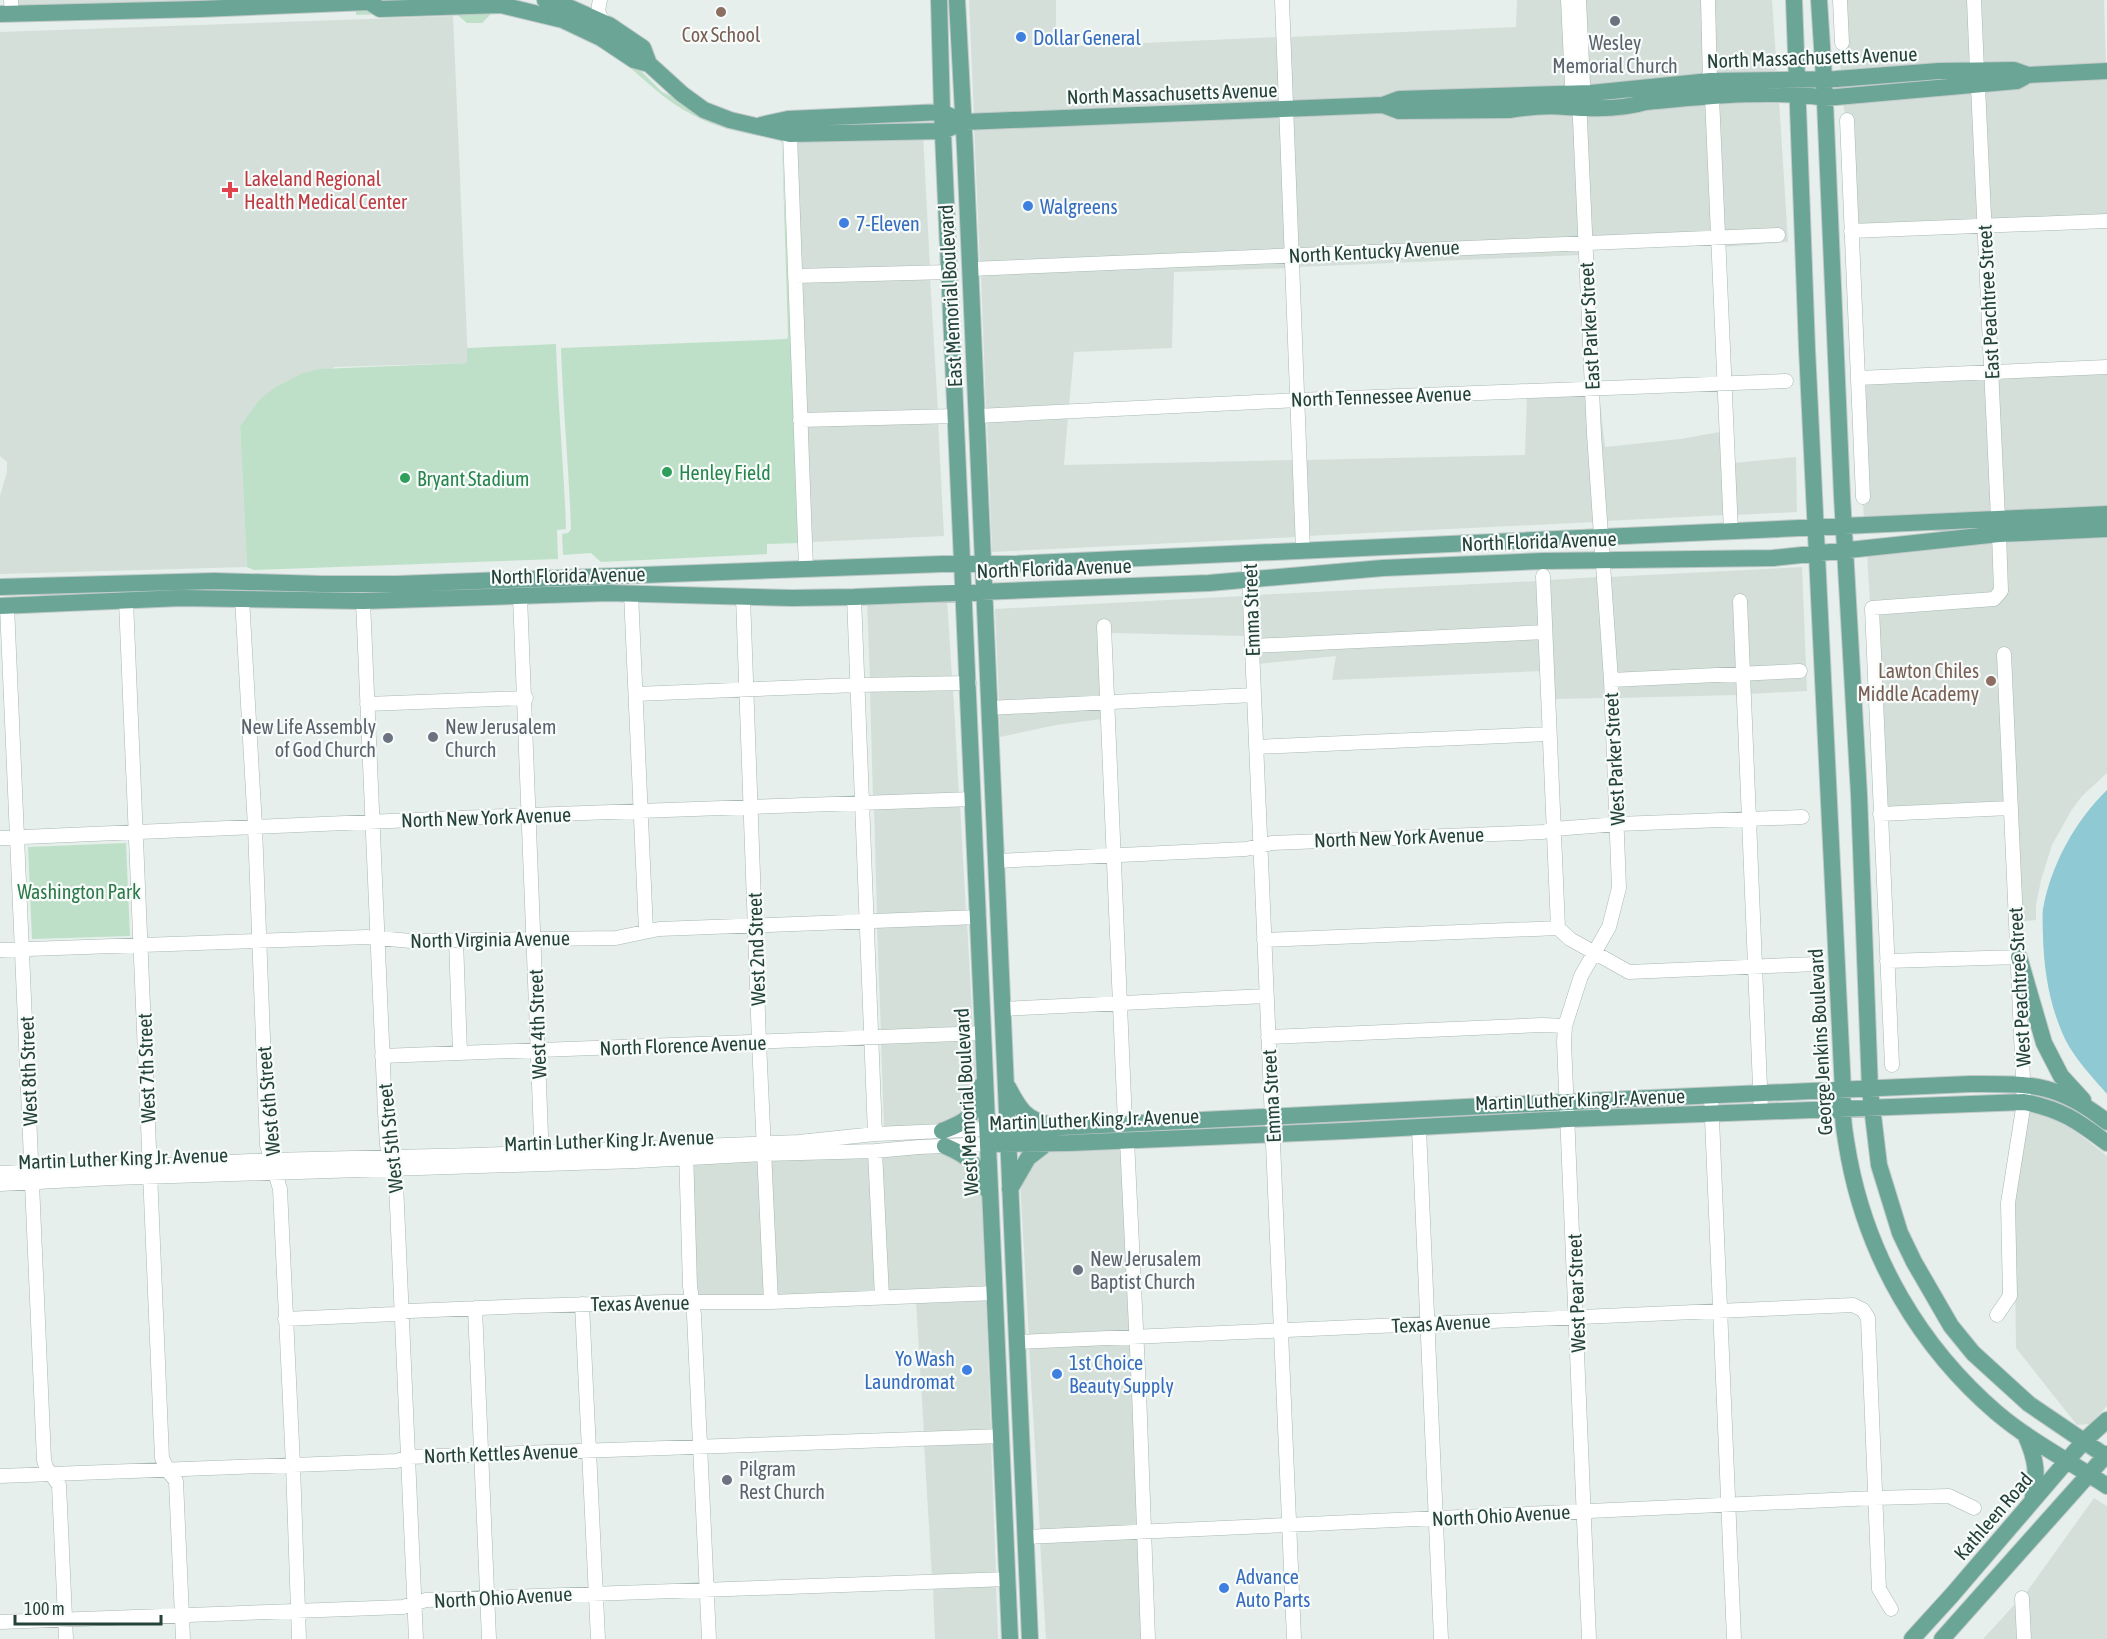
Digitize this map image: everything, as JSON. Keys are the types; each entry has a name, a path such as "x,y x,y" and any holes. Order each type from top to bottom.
{"main road":[{"path":"545,0 566,6 609,26 643,48 649,63 669,84 704,110 730,120 790,134 943,130 964,122"},
{"name":"East Memorial Boulevard","path":"939,0 963,564"},
{"name":"East Memorial Boulevard","path":"957,0 984,591"},
{"name":"George Jenkins Boulevard","path":"1794,0 1816,554 1843,1091 1841,1109 1852,1175 1875,1246 1906,1307 1953,1370 1992,1408 2025,1434 2107,1486"},
{"path":"1819,0 1859,795 1870,1090 1879,1164 1900,1233 1951,1326 1973,1353 2028,1404 2106,1455 1941,1639"},
{"path":"8,9 365,1 380,9 501,4 540,12 563,20 601,38 634,60 649,63"},
{"name":"North Massachusetts Avenue","path":"1798,86 1825,98 1977,78 2014,70 2028,75 2107,71"},
{"name":"North Massachusetts Avenue","path":"964,122 1383,105 1399,111 1509,110 1564,106 1578,101 1711,89 1798,86 1824,78 1977,78"},
{"path":"757,126 788,118 942,112 964,122"},
{"name":"North Florida Avenue","path":"4,606 181,598 363,601 632,593 792,598 854,597 1249,580 1383,568 1602,559 1740,559 1816,554 1998,526 2107,514"},
{"path":"2066,531 2084,522 2107,520"},
{"name":"North Florida Avenue","path":"0,587 214,581 334,585 397,584 839,567 983,564 1844,525 1998,526 2066,531 2107,529"},
{"name":"West Memorial Boulevard","path":"963,564 1010,1639"},
{"path":"632,593 644,584 660,580 814,576 839,567"},
{"path":"363,601 397,584"},
{"name":"West Memorial Boulevard","path":"984,591 1030,1639"},
{"path":"2019,957 2044,1043 2061,1076 2102,1118"},
{"path":"985,1072 973,1113 944,1138 973,1162 991,1197"},
{"path":"1005,1081 1015,1102 1024,1113 1036,1122 1064,1127"},
{"name":"Martin Luther King Jr. Avenue","path":"1008,1137 1046,1144 1126,1132 1272,1125 1567,1102 1970,1084 2024,1084 2047,1088 2075,1099 2102,1118"},
{"name":"Martin Luther King Jr. Avenue","path":"1272,1125 1419,1128 1568,1119 2024,1102 2064,1113 2107,1143"},
{"name":"Martin Luther King Jr. Avenue","path":"989,1137 1008,1137 1064,1127 1126,1132"},
{"path":"1010,1189 1028,1158 1046,1144"},
{"name":"Kathleen Road","path":"1912,1639 2084,1441 2107,1420"},
{"path":"2025,1434 2037,1466 2032,1502"},
{"path":"1002,1436 1012,1443 1023,1471"}],"street":[{"path":"566,6 578,4 583,0"},
{"path":"600,0 597,11 599,18 609,26"},
{"path":"1282,0 1304,550"},
{"name":"East Parker Street","path":"1568,0 1572,84 1578,101 1602,559"},
{"name":"East Parker Street","path":"1578,101 1583,84 1579,0"},
{"path":"1708,0 1731,531"},
{"path":"1840,0 1842,43"},
{"name":"East Peachtree Street","path":"1974,0 1998,526"},
{"path":"1847,120 1863,497"},
{"path":"790,134 806,569"},
{"path":"1851,231 2107,221"},
{"name":"North Kentucky Avenue","path":"970,269 1779,235"},
{"path":"795,276 949,272"},
{"path":"1858,378 2107,367"},
{"name":"North Tennessee Avenue","path":"977,416 1298,400 1786,381"},
{"path":"800,420 956,416"},
{"path":"1892,1065 1872,608 1994,599 2001,591 1998,526"},
{"name":"Emma Street","path":"1248,553 1294,1639"},
{"name":"West Parker Street","path":"1595,953 1609,927 1619,888 1611,680 1602,559"},
{"path":"1543,576 1558,928"},
{"path":"632,593 646,931"},
{"name":"West 4th Street","path":"520,596 526,698 542,1158"},
{"name":"West 2nd Street","path":"743,597 771,1302"},
{"path":"854,597 875,1134"},
{"name":"West 6th Street","path":"242,598 255,827 267,1145 280,1189 299,1639"},
{"name":"West 7th Street","path":"126,601 162,1458 176,1481 183,1639"},
{"name":"West 5th Street","path":"363,601 382,1056 387,1146 396,1183 416,1639"},
{"path":"1740,602 1741,674 1761,1111"},
{"name":"West 8th Street","path":"4,606 17,837 44,1461 59,1485 66,1639"},
{"path":"1104,626 1137,1337 1148,1639"},
{"path":"1252,646 1545,632"},
{"name":"West Peachtree Street","path":"1997,1315 2010,1296 2008,1203 2024,1102 2004,654"},
{"path":"1611,680 1800,671"},
{"path":"636,694 969,683"},
{"path":"989,708 1254,695"},
{"path":"367,704 526,698"},
{"path":"1256,747 1549,734"},
{"name":"North New York Avenue","path":"0,838 973,799"},
{"path":"1880,814 2010,808"},
{"name":"North New York Avenue","path":"996,861 1246,849 1272,843 1531,832 1618,824 1802,817"},
{"name":"North Virginia Avenue","path":"0,950 367,937 411,941 616,938 659,929 979,916"},
{"path":"1264,940 1558,928 1570,939 1629,972 1816,964"},
{"path":"456,940 460,1053"},
{"name":"West Pear Street","path":"1589,1639 1565,1026 1581,976 1595,953"},
{"path":"1887,961 2019,957"},
{"path":"1003,1009 1266,996"},
{"path":"1268,1037 1542,1025 1565,1026"},
{"name":"North Florence Avenue","path":"382,1056 984,1033"},
{"path":"1711,1095 1734,1639"},
{"path":"1419,1128 1441,1639"},
{"name":"Martin Luther King Jr. Avenue","path":"764,1148 875,1134 944,1138 989,1137"},
{"name":"Martin Luther King Jr. Avenue","path":"0,1184 32,1177 150,1171 764,1148 875,1151 944,1138"},
{"path":"875,1151 882,1298"},
{"path":"686,1152 709,1639"},
{"name":"Martin Luther King Jr. Avenue","path":"0,1173 32,1177"},
{"name":"Texas Avenue","path":"285,1319 582,1304 771,1302 995,1293"},
{"path":"582,1304 598,1639"},
{"name":"Texas Avenue","path":"1018,1342 1853,1305 1863,1310 1868,1318 1874,1498"},
{"path":"475,1308 489,1639"},
{"name":"North Kettles Avenue","path":"0,1476 397,1461 408,1457 480,1454 1002,1436"},
{"name":"North Ohio Avenue","path":"1025,1537 1874,1498 1949,1496 1974,1508"},
{"path":"1874,1498 1879,1589 1891,1609"},
{"name":"North Ohio Avenue","path":"0,1622 403,1607 426,1600 1008,1579"},
{"path":"2022,1598 2024,1639"}],"shaded area":[{"path":"17,0 194,0 194,4 17,9"},
{"path":"969,0 1056,0 1056,47 1278,37 1282,104 974,116"},
{"path":"1517,0 1562,0 1568,88 1293,104 1289,37 1516,27"},
{"path":"1585,0 1702,0 1705,76 1587,88"},
{"path":"1714,0 1772,0 1777,74 1717,76"},
{"path":"1846,0 1969,0 1971,66 1841,73 1839,48 1847,47"},
{"path":"1980,0 2104,0 2106,66 2031,69 1982,66"},
{"name":"Lakeland Regional Health Medical Center","path":"453,16 468,363 335,367 259,400 240,426 247,567 0,574 0,496 7,472 7,462 0,456 0,32"},
{"path":"2107,76 2107,216 1990,220 1984,90 2029,80"},
{"path":"1973,91 1979,221 1857,225 1852,115 1845,115 1843,102"},
{"path":"1779,100 1788,242 1724,247 1723,241 1784,239 1784,230 1723,231 1717,102"},
{"path":"1706,102 1712,232 1590,237 1585,113"},
{"path":"1379,110 1574,113 1579,237 1298,249 1293,114"},
{"path":"1282,114 1287,250 980,264 974,126"},
{"path":"923,135 930,267 801,271 795,139"},
{"path":"1580,247 1580,255 1299,267 1299,259"},
{"path":"1287,260 1288,268 1174,272 1172,348 1074,352 1069,406 986,410 981,274"},
{"path":"930,277 938,411 805,415 801,281"},
{"path":"2107,372 2107,508 2004,513 1997,377"},
{"path":"1986,377 1992,514 1864,519 1863,502 1869,502 1864,383"},
{"path":"1586,393 1594,522 1307,536 1305,460 1525,455 1527,396"},
{"path":"1599,393 1605,447 1720,432 1724,515 1605,521"},
{"path":"1068,416 1064,465 1294,460 1296,537 992,552 987,420"},
{"path":"938,421 944,536 811,542 806,425"},
{"path":"1796,457 1797,512 1735,515 1733,463"},
{"name":"Lawton Chiles Middle Academy","path":"2107,538 2107,773 2082,796 2052,845 2041,880 2036,905 2036,920 2016,922 2010,808 1880,814 1872,608 1994,599 1999,544"},
{"path":"1993,540 1995,590 1991,595 1870,603 1867,553"},
{"path":"1802,567 1807,691 1748,694 1747,679 1806,675 1805,666 1747,669 1745,596 1734,597 1736,670 1616,675 1609,577"},
{"path":"1598,577 1606,698 1553,699 1549,580"},
{"path":"1538,581 1539,627 1257,641 1255,595"},
{"path":"1244,596 1246,636 1110,633 1110,621 1099,621 1102,697 999,702 995,609"},
{"path":"947,598 952,678 870,680 867,601"},
{"path":"1540,637 1541,671 1332,680 1336,656 1258,664 1258,651"},
{"path":"1736,680 1737,695 1617,698 1616,685"},
{"path":"953,688 959,795 873,798 870,690"},
{"path":"1102,707 1102,719 1056,725 1000,737 999,712"},
{"path":"960,805 966,912 877,915 874,808"},
{"path":"967,922 973,1029 881,1033 877,925"},
{"path":"974,1039 976,1083 968,1111 941,1126 884,1129 881,1043"},
{"path":"2029,1110 2055,1115 2107,1156 2107,1406 2090,1424 2077,1425 2016,1348 2014,1204"},
{"path":"1121,1145 1131,1332 1029,1337 1020,1182 1026,1169 1048,1149"},
{"path":"944,1151 961,1159 982,1191 985,1288 887,1292 881,1156"},
{"path":"870,1156 876,1293 777,1296 770,1159"},
{"path":"759,1159 766,1297 698,1298 692,1163"},
{"path":"986,1298 991,1432 924,1433 916,1301"},
{"path":"1131,1342 1139,1526 1040,1531 1029,1347"},
{"path":"991,1442 996,1574 932,1577 924,1443"},
{"path":"2094,1498 2107,1506 2107,1639 2030,1639 2028,1593 2026,1593"},
{"path":"1139,1536 1142,1639 1046,1639 1040,1541"},
{"path":"996,1584 998,1639 935,1639 933,1587"},
{"path":"2017,1602 2018,1639 1983,1639"}],"green space":[{"name":"Henley Field","path":"501,3 615,45 662,92 686,103 782,137 799,543 767,544 767,554 601,562 591,553 563,555 562,534 568,533 571,529 561,348 787,339 782,142 777,138 723,128 693,115 664,96 607,49 560,25 526,16 492,13 482,23 467,23 454,12 356,15 356,8"},
{"path":"556,344 566,529 557,530 558,559 254,570 247,567 240,426 259,400 274,388 303,373 320,369 467,363 467,348"},
{"name":"Washington Park","path":"126,843 130,936 32,939 28,847"}],"water":[{"path":"2107,790 2107,1094 2074,1054 2060,1027 2046,976 2043,909 2052,876 2066,845 2085,815"}],"place":[{"name":"Cox School","path":"721,12"},
{"name":"Wesley Memorial Church","path":"1615,21"},
{"name":"Dollar General","path":"1021,37"},
{"name":"Lakeland Regional Health Medical Center","path":"230,190"},
{"name":"Walgreens","path":"1028,206"},
{"name":"7-Eleven","path":"844,223"},
{"name":"Henley Field","path":"667,472"},
{"name":"Bryant Stadium","path":"405,478"},
{"name":"Lawton Chiles Middle Academy","path":"1991,681"},
{"name":"New Jerusalem Church","path":"433,737"},
{"name":"New Life Assembly of God Church","path":"388,738"},
{"name":"New Jerusalem Baptist Church","path":"1078,1270"},
{"name":"Yo Wash Laundromat","path":"967,1370"},
{"name":"1st Choice Beauty Supply","path":"1057,1374"},
{"name":"Pilgram Rest Church","path":"727,1480"},
{"name":"Advance Auto Parts","path":"1224,1588"}]}
